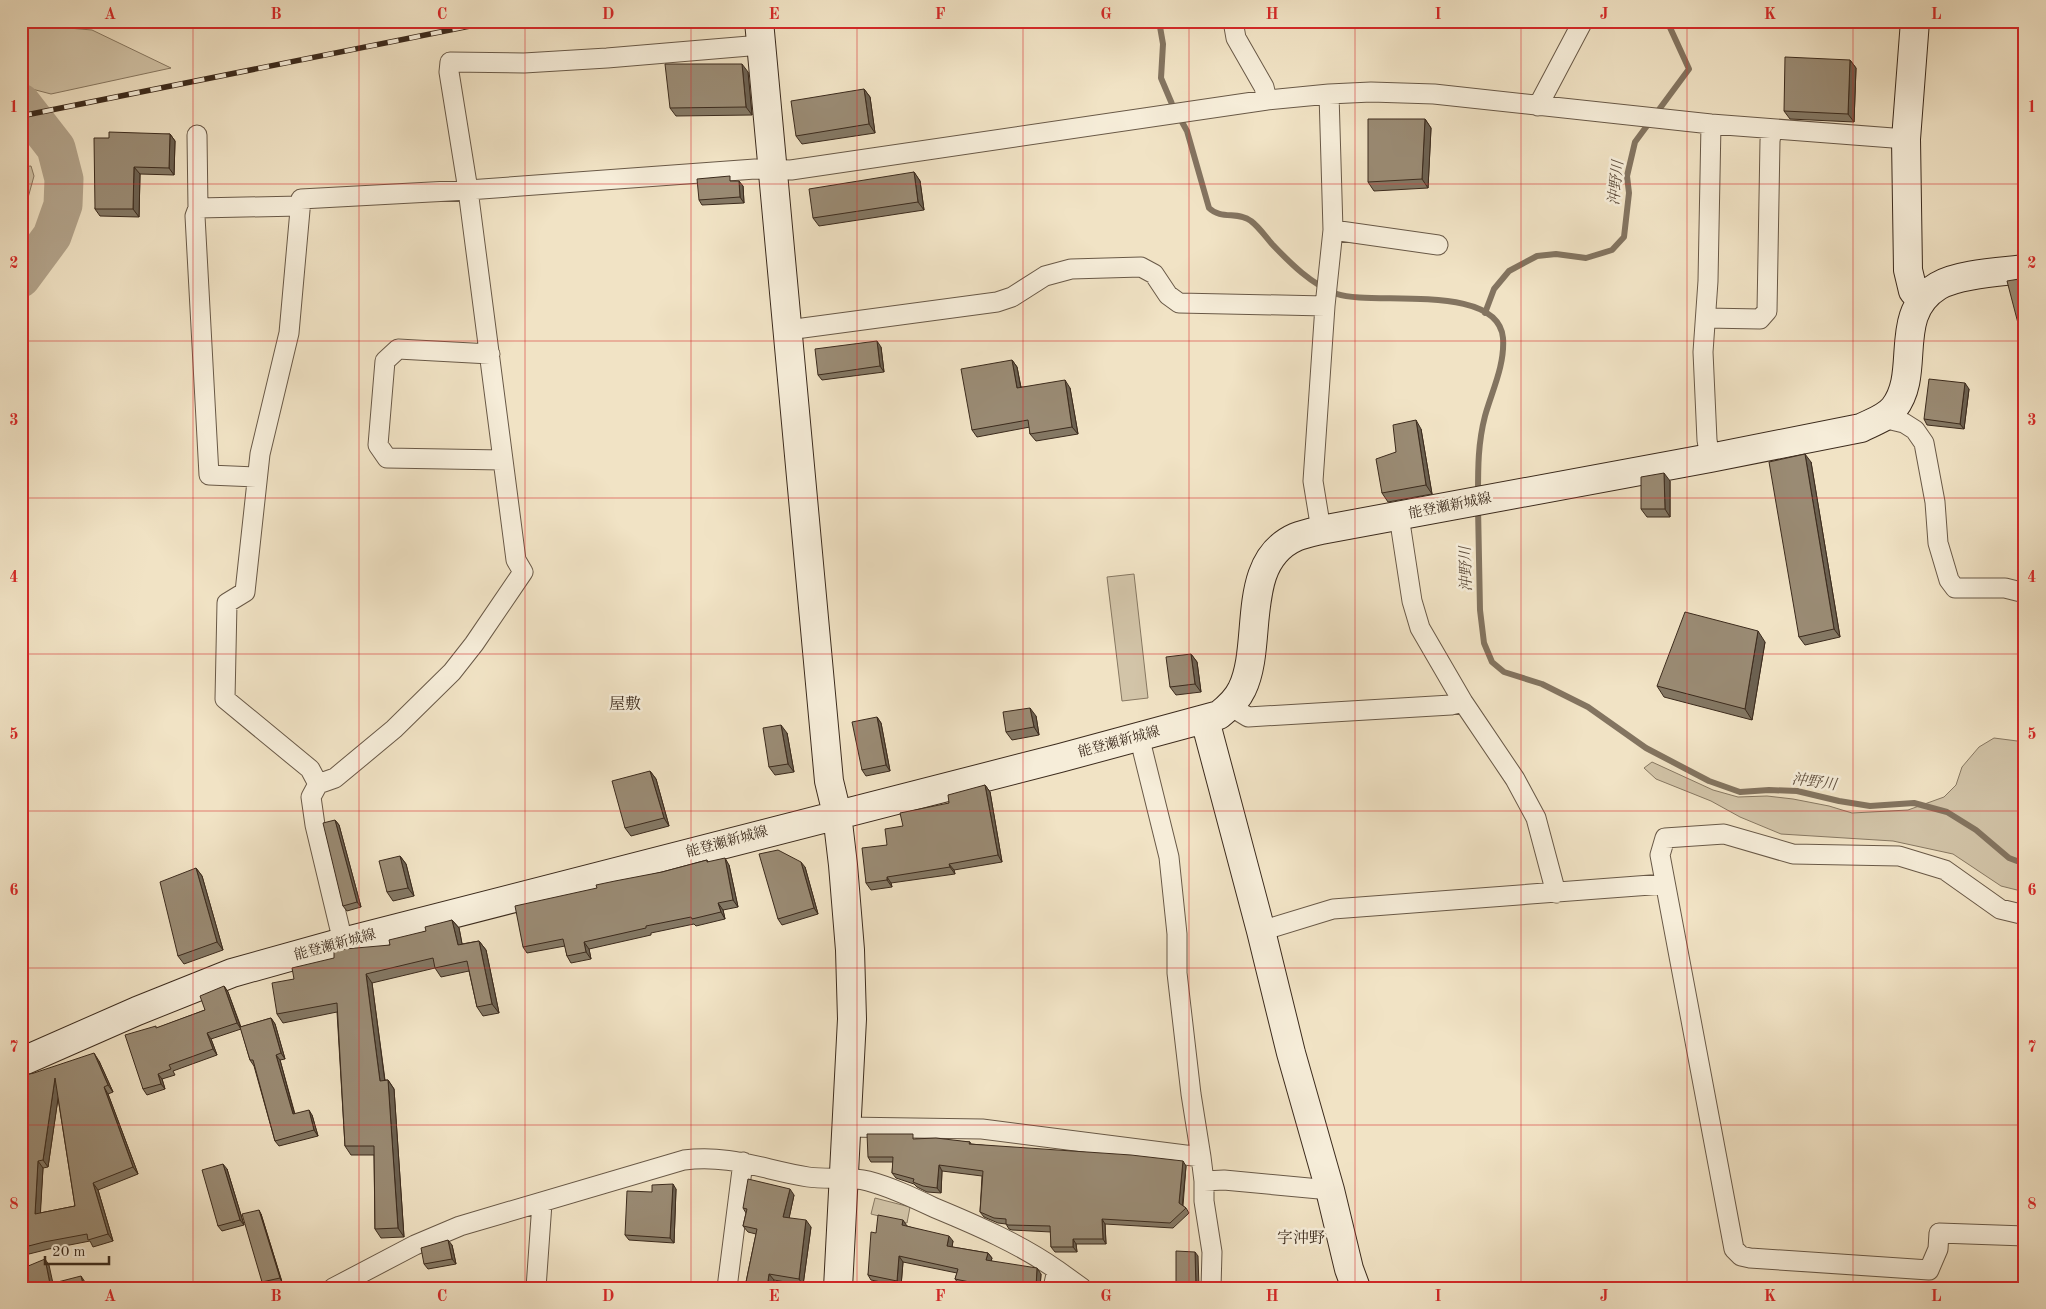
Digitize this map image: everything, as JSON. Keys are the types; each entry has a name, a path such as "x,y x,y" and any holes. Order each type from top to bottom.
{"main road":[{"path":"1915,21 1906,139 1908,270 1913,291 1921,300"},
{"path":"760,33 829,781 837,814 850,950 852,1019 838,1288"},
{"name":"能登瀬新城線","path":"21,1062 137,1011 232,973 343,942 1219,715 1230,706 1242,690 1250,662 1256,600 1263,570 1277,550 1295,538 1321,530 1861,428 1883,418 1894,408 1902,393 1906,377 1908,342 1912,320 1921,300 1939,285 1969,276 2025,269"},
{"path":"1204,720 1261,931 1291,1053 1330,1190 1349,1269 1356,1288"}],"street":[{"path":"1233,21 1236,38 1264,87 1267,100"},
{"path":"1538,106 1583,21"},
{"path":"343,942 315,825 311,797 318,784 335,778 394,729 452,672 474,644 523,572 516,560 468,190 449,72 450,62 524,63 607,58 760,33"},
{"path":"318,784 310,769 225,699 227,603 245,592 260,454 289,333 301,199 468,190 755,169 791,170 954,148 1267,100 1371,92 1434,94 1711,124 1906,139"},
{"path":"1321,530 1312,481 1325,306 1333,230 1329,94"},
{"path":"1710,458 1707,440 1703,352 1708,281 1711,124"},
{"path":"1706,318 1760,319 1768,311 1770,141 1772,129"},
{"path":"196,135 198,208 195,216 209,475 257,477"},
{"path":"198,208 300,206"},
{"path":"1333,230 1438,245"},
{"path":"788,330 997,302 1012,297 1046,276 1071,269 1141,268 1154,274 1168,295 1179,303 1325,306"},
{"path":"490,354 398,349 385,361 378,445 387,458 502,460"},
{"path":"1883,418 1904,423 1915,430 1924,443 1935,502 1938,543 1949,580 1956,588 2005,588 2025,593"},
{"path":"1399,516 1412,601 1420,628 1463,702 1515,778 1536,818 1556,893"},
{"path":"1230,706 1248,716 1451,705 1463,702"},
{"path":"1139,736 1169,857 1177,934 1177,973 1190,1094 1201,1157 1204,1201 1212,1252 1211,1288"},
{"path":"2025,915 2000,909 1945,870 1899,856 1793,854 1724,834 1665,838 1660,855 1734,1248 1741,1256 1760,1259 1929,1270 1938,1250 1939,1233 2025,1236"},
{"path":"1261,931 1333,909 1664,884"},
{"path":"845,1127 982,1129 1201,1157"},
{"path":"333,1288 415,1245 451,1230 684,1160 706,1157 743,1162 808,1177 867,1181 967,1221 1043,1261 1055,1279 1082,1288"},
{"path":"727,1288 743,1162"},
{"path":"1204,1181 1224,1180 1330,1190"},
{"path":"536,1288 542,1203"}],"shaded area":[{"path":"21,24 92,30 171,68 51,94 28,88 21,83"},
{"path":"31,166 34,176 26,205 21,205 21,167"},
{"path":"1134,574 1148,698 1122,701 1107,577"},
{"path":"1994,738 2025,742 2025,892 2001,886 1953,854 1893,841 1781,834 1740,817 1711,801 1656,779 1644,768 1652,762 1713,790 1738,797 1767,796 1793,799 1829,806 1852,813 1908,810 1944,797 1956,785 1962,767 1979,747"},
{"path":"875,1198 910,1207 907,1223 871,1214"}],"building":[{"path":"1785,57 1850,60 1848,114 1784,111"},
{"path":"665,64 742,64 746,107 670,108"},
{"path":"864,89 869,124 796,136 791,101"},
{"path":"1368,119 1425,119 1422,179 1368,182"},
{"path":"109,132 170,134 169,168 134,167 133,209 95,209 94,138 109,138"},
{"path":"914,172 918,202 813,218 809,189"},
{"path":"730,176 730,181 739,181 740,197 699,200 697,179"},
{"path":"2025,278 2025,326 2019,327 2007,281"},
{"path":"877,341 880,366 818,375 815,349"},
{"path":"1012,360 1017,388 1065,380 1072,427 1030,434 1028,420 972,430 961,369"},
{"path":"1929,379 1965,383 1960,424 1924,419"},
{"path":"1416,420 1426,485 1382,493 1376,459 1396,452 1393,425"},
{"path":"1805,454 1834,629 1799,637 1769,462"},
{"path":"1664,473 1665,509 1641,509 1641,477"},
{"path":"1685,612 1758,631 1745,709 1657,686"},
{"path":"1191,654 1195,684 1170,687 1166,657"},
{"path":"1030,708 1034,727 1006,732 1003,712"},
{"path":"877,717 886,765 862,770 852,722"},
{"path":"781,725 788,764 769,767 763,728"},
{"path":"650,771 664,818 625,828 612,781"},
{"path":"985,785 998,855 949,864 950,867 887,877 887,880 866,883 862,848 887,845 885,829 903,826 900,813 949,803 948,795"},
{"path":"335,820 357,902 343,906 323,823"},
{"path":"778,850 801,862 814,908 778,919 759,854"},
{"path":"400,856 408,888 387,892 379,861"},
{"path":"725,858 733,900 718,903 721,912 692,919 691,917 646,926 646,928 584,942 586,952 567,956 563,939 523,947 515,906 597,888 596,885 662,872 707,860 707,862"},
{"path":"196,868 217,942 178,956 160,882"},
{"path":"452,920 458,945 479,941 492,1004 477,1007 467,961 435,968 433,958 366,974 380,1081 388,1080 398,1228 375,1229 374,1146 345,1146 337,1003 277,1014 272,983 294,979 292,968 334,958 334,950 390,945 389,940 426,931 425,927"},
{"path":"224,986 237,1023 207,1033 213,1049 169,1065 171,1069 158,1074 161,1084 143,1089 125,1035 156,1026 156,1028 205,1010 200,996"},
{"path":"271,1018 281,1053 276,1055 293,1114 309,1110 314,1130 275,1141 253,1060 250,1060 240,1027"},
{"path":"94,1053 108,1085 104,1087 133,1167 93,1183 108,1234 88,1240 87,1234 21,1248 21,1076","holes":["55,1078 75,1206 35,1214 38,1161 43,1160"]},
{"path":"867,1134 913,1134 913,1139 936,1138 970,1142 969,1144 1131,1155 1183,1161 1179,1203 1186,1208 1170,1223 1102,1219 1103,1239 1073,1239 1073,1247 1051,1247 1050,1226 1008,1225 1006,1224 1006,1219 994,1218 980,1212 983,1171 939,1165 937,1188 923,1186 913,1182 914,1179 892,1173 893,1157 868,1157"},
{"path":"223,1164 240,1220 218,1226 202,1170"},
{"path":"748,1179 790,1189 783,1217 806,1220 799,1279 769,1274 767,1288 733,1288 733,1285 745,1287 757,1229 743,1226 747,1209 743,1208"},
{"path":"673,1184 670,1238 625,1235 627,1191 652,1192 652,1185"},
{"path":"259,1210 280,1278 262,1282 242,1214"},
{"path":"878,1215 903,1220 902,1225 949,1236 947,1246 988,1253 986,1260 1037,1268 1036,1288 999,1288 955,1279 958,1269 899,1256 897,1281 868,1275 871,1232 876,1233"},
{"path":"448,1240 452,1259 424,1264 421,1248"},
{"path":"1176,1251 1195,1252 1196,1288 1176,1288"},
{"path":"45,1259 50,1284 81,1276 84,1288 21,1288 21,1269"},
{"path":"1335,1284 1337,1288 1322,1288"},
{"path":"397,1285 398,1288 385,1288"}],"waterway":[{"path":"1159,21 1163,44 1161,78 1172,104 1187,131 1209,208 1219,214 1241,216 1251,221 1302,273 1319,285 1337,294 1354,297 1458,303 1480,309 1496,321 1503,338 1502,358 1481,436 1478,465 1478,495"},
{"name":"沖野川","path":"1485,313 1494,289 1509,271 1537,256 1556,254 1586,258 1612,250 1624,237 1629,193 1627,176 1635,142 1689,69 1667,21"},
{"path":"21,103 56,148 64,179 63,205 52,236 21,278"},
{"name":"沖野川","path":"1478,507 1480,610 1484,643 1492,662 1504,672 1542,684 1588,707 1646,748 1709,781 1740,792 1797,791 1870,806 1914,803 1947,812 1976,830 2009,858 2025,864"}],"railway":[{"path":"21,116 495,21"}],"district":[{"name":"屋敷","path":"625,705"},
{"name":"字沖野","path":"1301,1239"}]}
